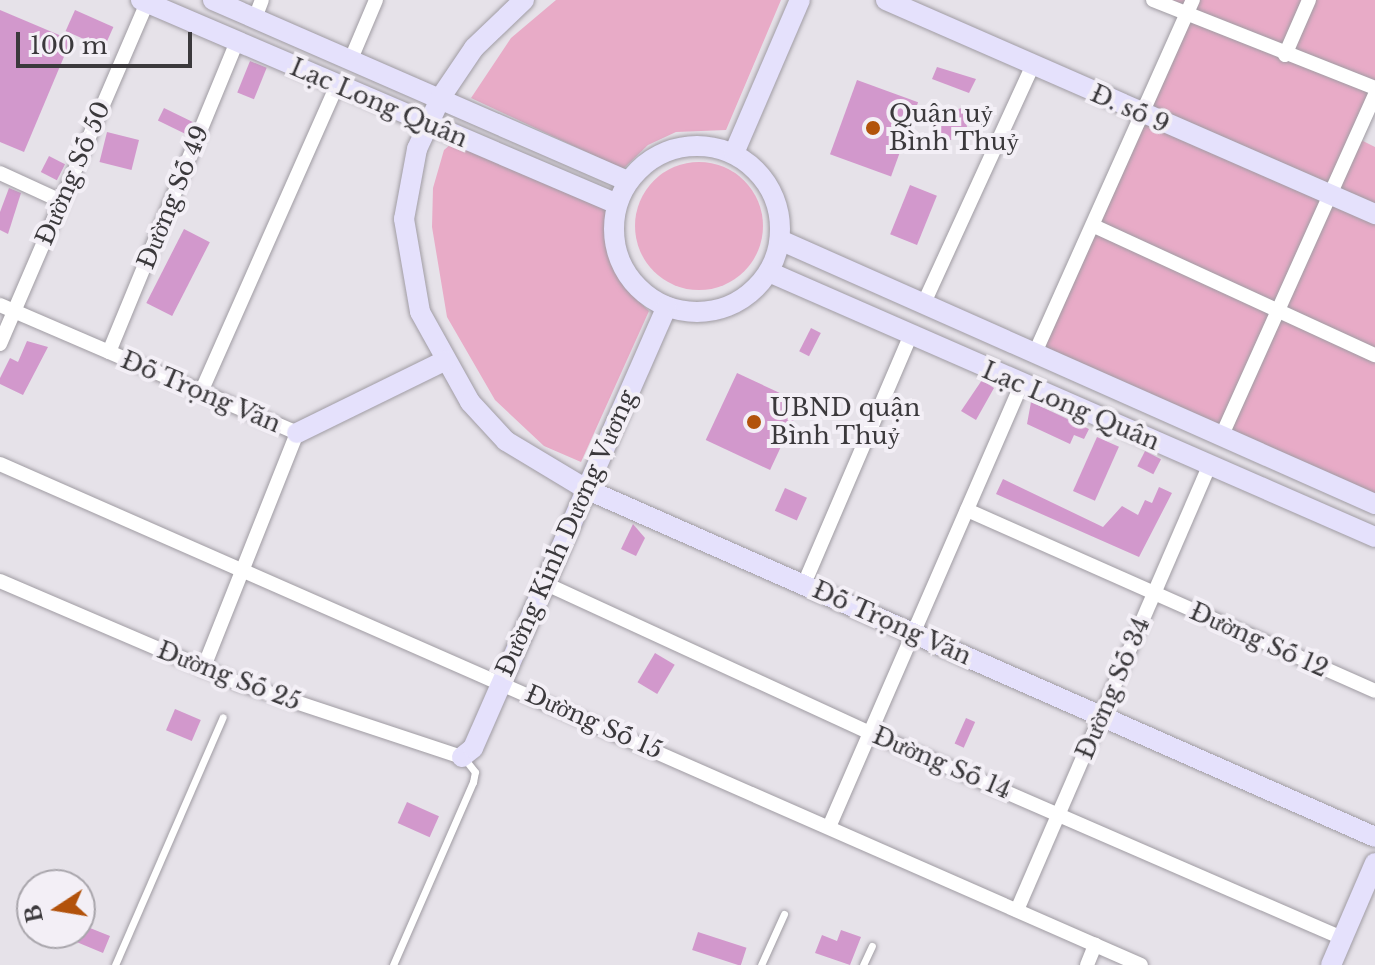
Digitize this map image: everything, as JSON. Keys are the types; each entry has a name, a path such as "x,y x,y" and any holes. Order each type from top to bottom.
{"main road":[{"name":"Lạc Long Quân","path":"213,0 259,9 351,59 627,181"},
{"name":"Đỗ Trọng Văn","path":"524,0 474,48 441,97 409,177 404,219 420,312 444,361 470,402 506,441 586,489 1375,837"},
{"path":"734,153 800,0"},
{"name":"Đ. số 9","path":"886,0 1142,116 1375,214"},
{"name":"Lạc Long Quân","path":"145,1 617,204"},
{"path":"706,145 734,153 755,168 771,189 779,214 780,240 769,272 735,304 713,311 667,307 645,294 617,253 617,204 627,181 652,158 678,147 706,145"},
{"name":"Lạc Long Quân","path":"780,240 1375,504"},
{"name":"Lạc Long Quân","path":"769,272 910,337 1375,537"},
{"path":"910,337 923,305"},
{"name":"Đường Kinh Dương Vương","path":"462,757 473,748 500,680 667,307"},
{"path":"1022,384 1034,355"},
{"name":"Đỗ Trọng Văn","path":"297,433 444,361"},
{"path":"1210,465 1222,435"},
{"path":"1331,965 1375,863"}],"street":[{"path":"351,59 376,0"},
{"path":"1153,0 1285,55 1375,88"},
{"path":"1034,355 1193,0"},
{"path":"1285,55 1309,0"},
{"name":"Đường Số 50","path":"0,344 145,1"},
{"name":"Đường Số 49","path":"109,352 237,41"},
{"path":"923,305 1033,65"},
{"path":"201,392 337,85"},
{"path":"1222,435 1375,95"},
{"path":"0,173 61,201"},
{"path":"1094,226 1375,355"},
{"name":"Đỗ Trọng Văn","path":"0,305 297,433"},
{"path":"804,584 910,337"},
{"path":"829,827 1022,384"},
{"path":"203,669 297,433"},
{"name":"Đường Số 15","path":"0,464 500,680 1141,965"},
{"name":"Đường Số 34","path":"1017,910 1210,465"},
{"name":"Đường Số 12","path":"967,510 1375,691"},
{"name":"Đường Số 25","path":"0,581 203,669 462,757"},
{"name":"Đường Số 14","path":"544,583 870,733 1342,938"},
{"path":"1087,965 1095,945"}],"lane":[{"path":"115,965 223,717"},
{"path":"393,965 473,782 475,772 462,757"},
{"path":"761,965 784,914"},
{"path":"863,965 872,946"}],"shaded area":[{"path":"556,0 781,0 726,130 676,132 648,145 623,169 471,98 511,38"},
{"path":"1153,0 1375,0 1375,95 1357,138 1375,147 1375,504 1034,355 1186,15"},
{"path":"452,143 607,210 612,260 625,288 649,311 581,462 544,446 495,400 447,317 432,227 433,188 444,150"},
{"path":"699,162 723,167 744,181 758,202 763,226 758,250 744,271 723,285 699,290 675,285 654,271 640,250 635,226 640,202 654,181 675,167"}],"building":[{"path":"0,10 71,40 24,152 0,142"},
{"path":"75,10 113,27 104,48 66,31"},
{"path":"250,61 267,68 254,99 237,93"},
{"path":"937,67 976,79 969,93 932,79"},
{"name":"Quận uỷ Bình Thuỷ","path":"857,80 918,102 891,176 830,154"},
{"path":"164,108 193,122 187,135 158,121"},
{"path":"962,108 969,135 939,143 932,116"},
{"path":"107,132 139,140 132,170 100,162"},
{"path":"49,156 65,164 57,180 41,172"},
{"path":"910,185 937,196 917,245 890,234"},
{"path":"9,188 21,193 8,234 0,230 0,212"},
{"path":"184,229 210,242 172,316 146,303"},
{"path":"811,328 821,333 809,356 799,351"},
{"path":"27,341 48,347 23,395 0,384 0,378 10,358 18,362"},
{"name":"UBND quận Bình Thuỷ","path":"737,373 801,403 770,470 706,440"},
{"path":"982,380 994,388 976,420 961,411"},
{"path":"1031,402 1089,429 1084,439 1074,435 1070,444 1027,424"},
{"path":"1097,437 1119,447 1095,501 1073,491"},
{"path":"1145,451 1161,459 1153,474 1137,466"},
{"path":"1003,479 1103,527 1122,506 1138,515 1145,500 1152,503 1159,487 1172,493 1139,557 996,494"},
{"path":"785,488 807,498 797,521 775,511"},
{"path":"633,524 645,538 636,556 621,549"},
{"path":"655,653 675,665 657,694 637,682"},
{"path":"175,709 201,720 192,741 166,730"},
{"path":"966,718 975,722 964,748 955,744"},
{"path":"407,802 439,816 430,837 398,823"},
{"path":"96,930 110,936 103,953 93,949 96,949"},
{"path":"841,930 861,937 850,965 815,953 822,935 837,941"},
{"path":"698,932 747,948 741,965 692,950"}],"place":[{"name":"Quận uỷ Bình Thuỷ","path":"873,128"},
{"name":"UBND quận Bình Thuỷ","path":"754,422"}]}
